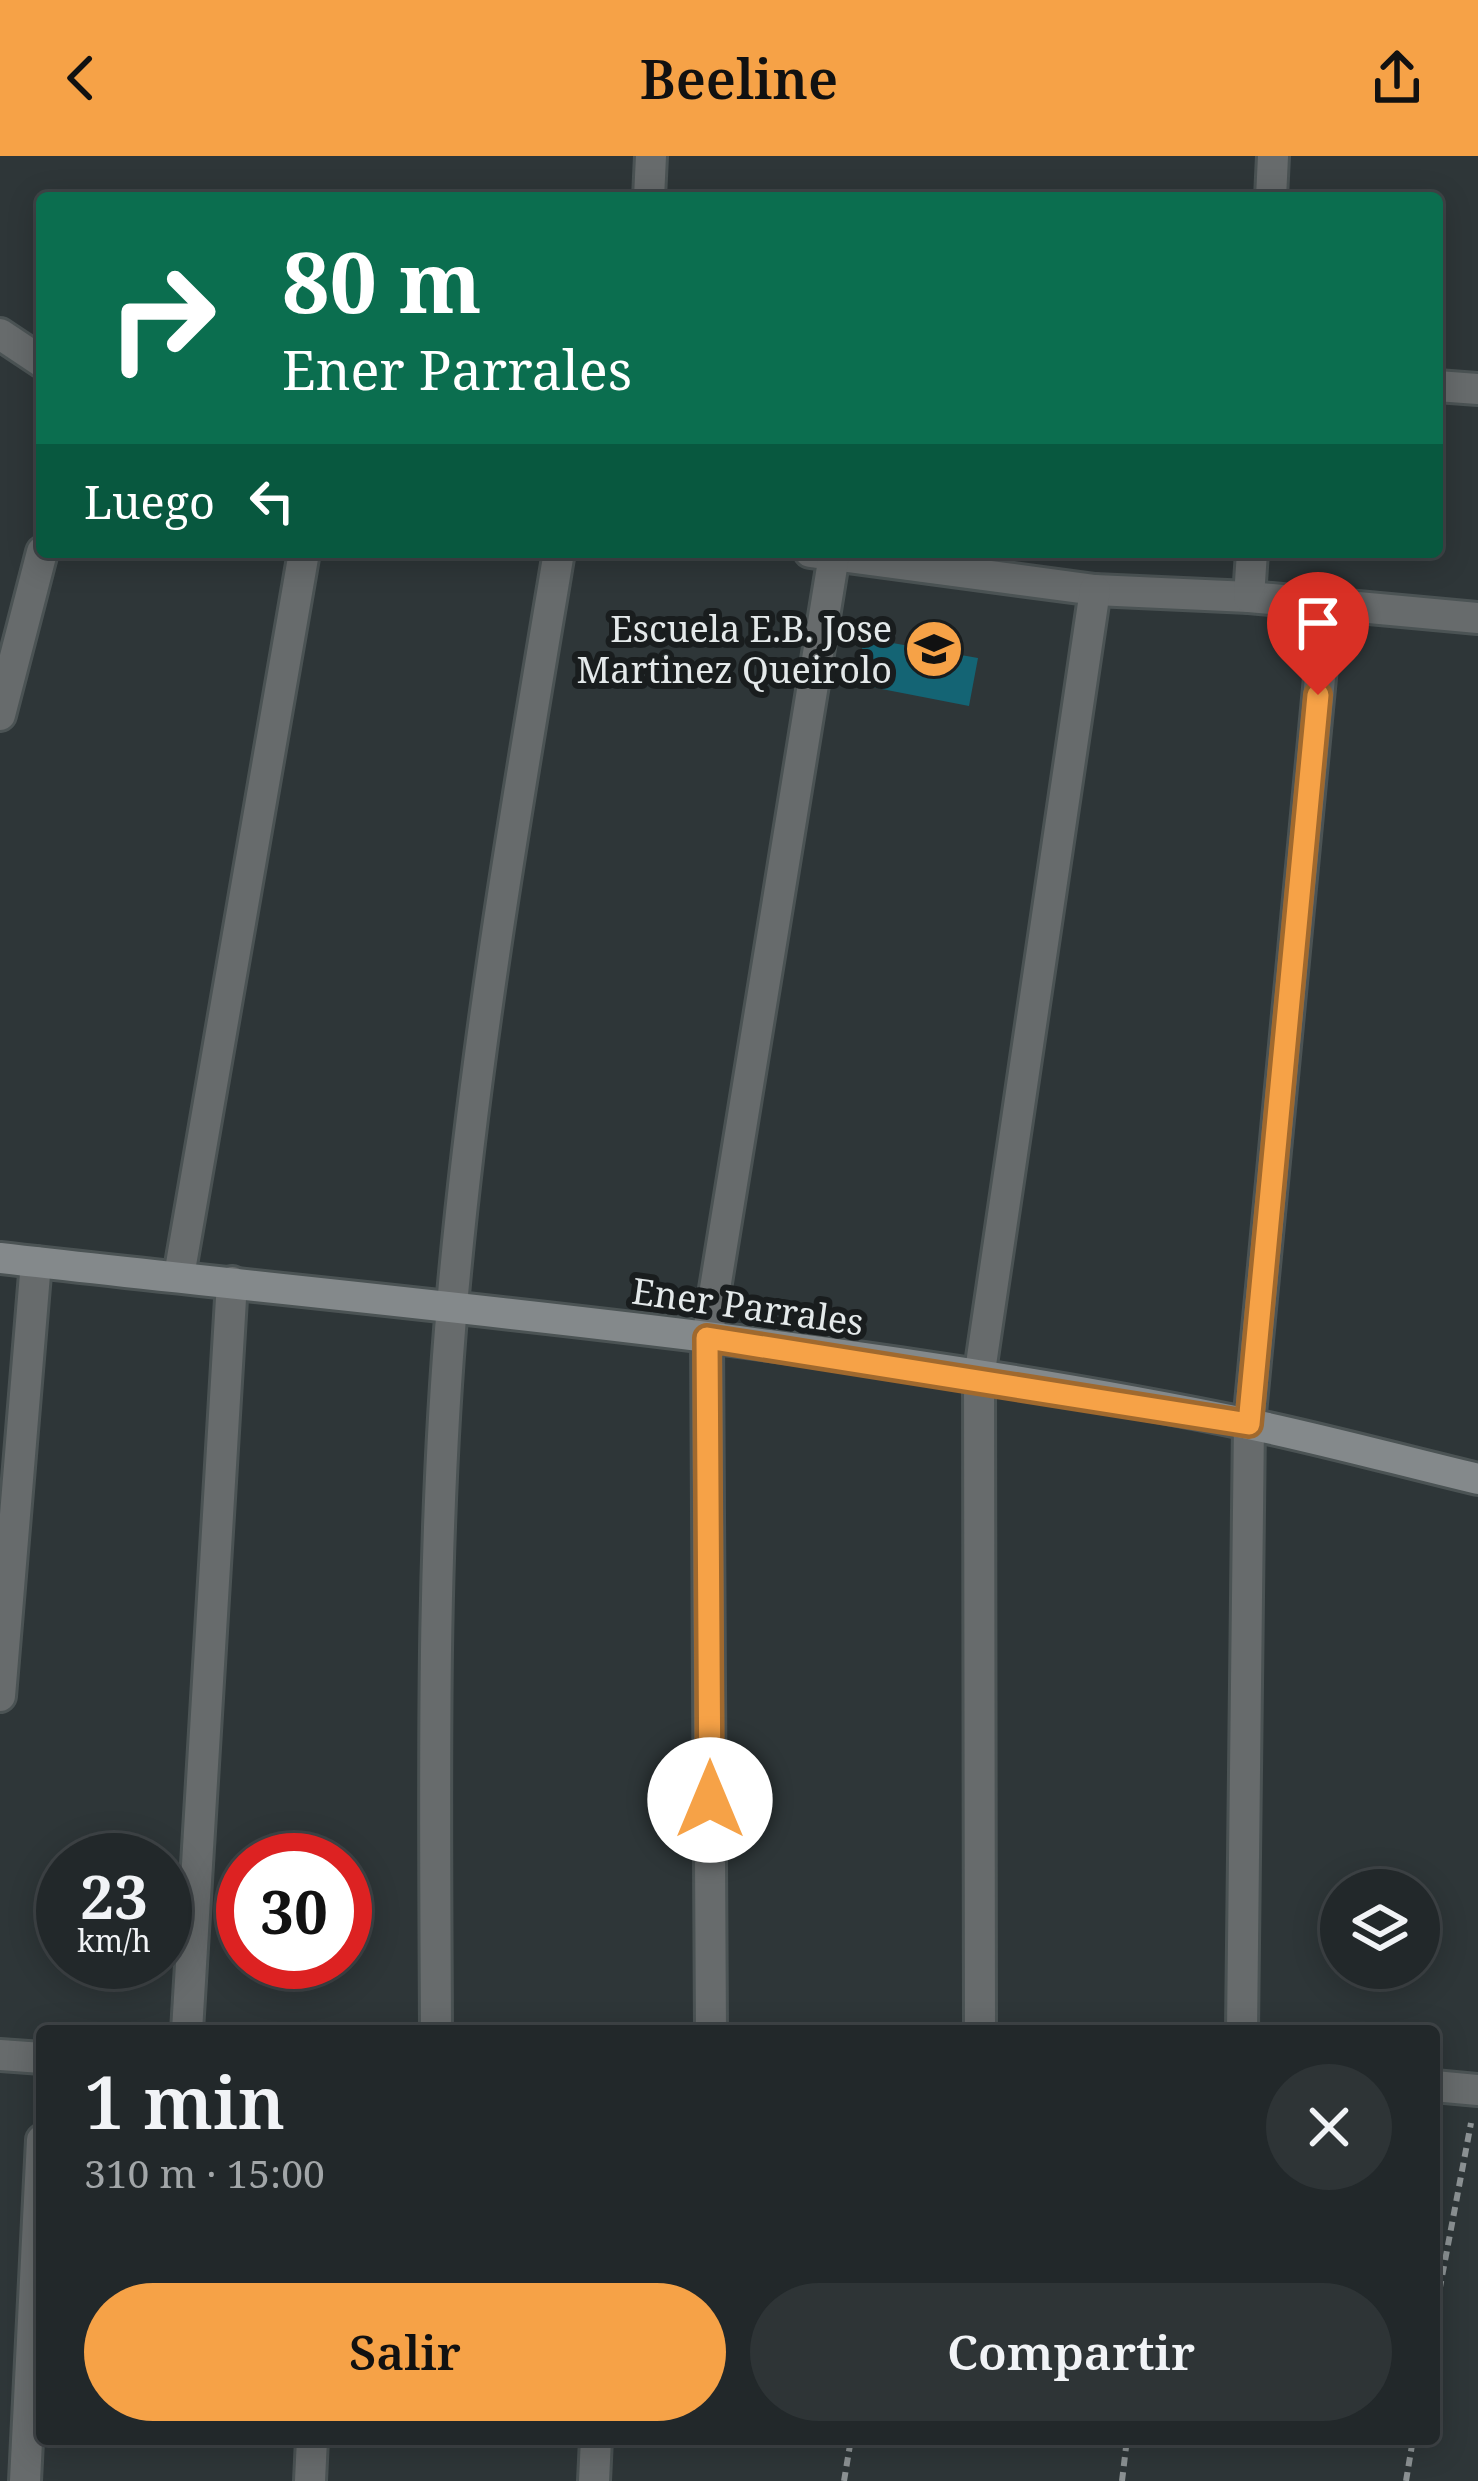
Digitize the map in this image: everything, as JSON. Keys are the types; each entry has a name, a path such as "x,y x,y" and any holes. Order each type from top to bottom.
{"street":[{"path":"649,192 651,156"},
{"path":"1271,192 1273,156"},
{"path":"0,334 36,358"},
{"path":"1443,386 1478,389"},
{"path":"0,715 40,558"},
{"path":"179,1276 303,558"},
{"path":"436,2025 435,1595 452,1305 500,907 558,558"},
{"path":"711,2025 707,1338 821,558"},
{"path":"852,558 1095,590 1250,597 1478,618"},
{"path":"1250,597 1252,558"},
{"path":"980,2025 979,1378 1095,590"},
{"path":"1242,2025 1249,1424 1327,604"},
{"name":"Ener Parrales","path":"0,1258 452,1305 979,1378 1249,1424 1478,1479"},
{"path":"0,1696 36,1262"},
{"path":"187,2025 232,1282"},
{"path":"0,2055 36,2058"},
{"path":"1440,2087 1478,2090"},
{"path":"25,2481 36,2260"},
{"path":"310,2481 312,2445"},
{"path":"595,2481 596,2445"}],"path":[{"path":"1440,2288 1478,2090"},
{"path":"844,2481 850,2445"},
{"path":"1122,2481 1126,2445"},
{"path":"1406,2481 1412,2445"}],"shaded area":[{"path":"864,638 978,658 969,706 856,684"}],"place":[{"name":"Escuela E.B. Jose Martinez Queirolo","path":"934,649"}],"route":[{"path":"710,1800 707,1338 1249,1424 1318,695"}]}
